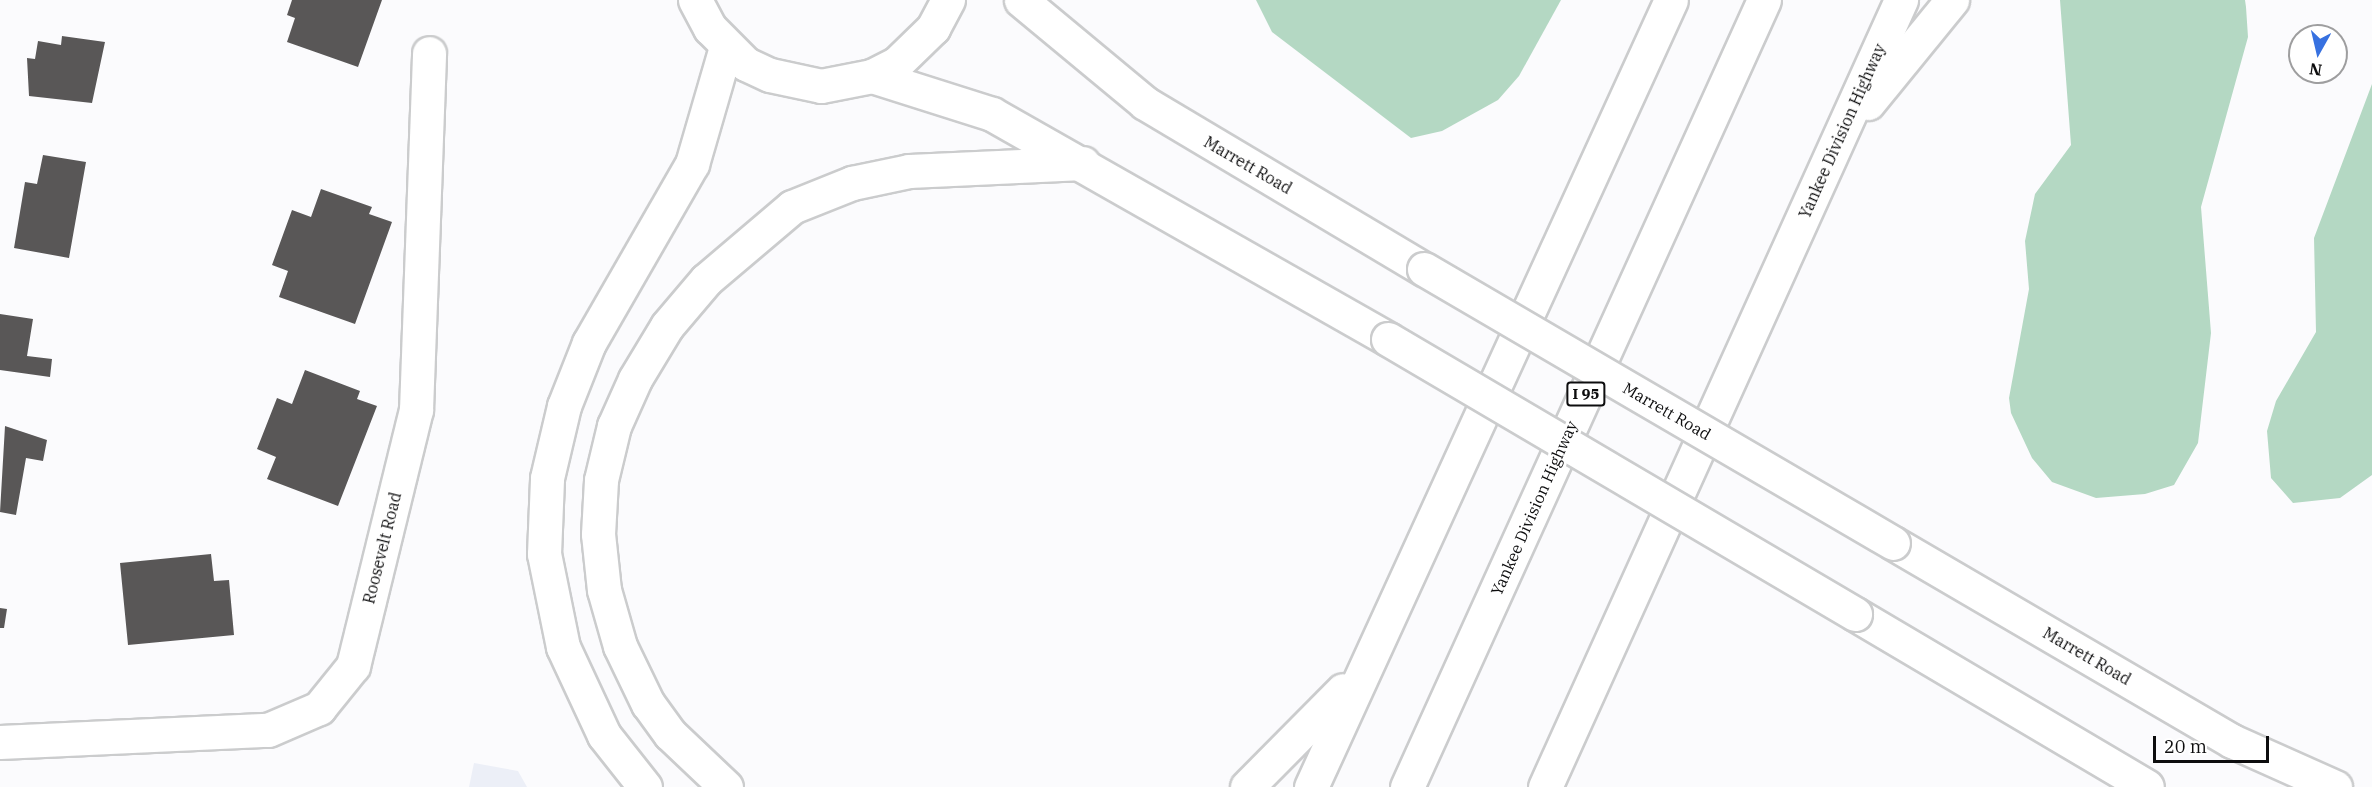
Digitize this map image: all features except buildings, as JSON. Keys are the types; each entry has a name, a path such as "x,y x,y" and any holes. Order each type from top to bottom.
{"main road":[{"path":"695,0 726,47 746,64 795,83 821,86 872,76 916,47 948,0"},
{"name":"Marrett Road","path":"1021,0 1145,103 2232,741 2335,787"},
{"path":"1311,787 1671,0"},
{"name":"Yankee Division Highway","path":"1407,787 1764,0"},
{"name":"Yankee Division Highway","path":"1545,787 1901,0"},
{"path":"1838,139 1952,0"},
{"path":"645,787 604,735 562,647 544,554 547,478 564,406 589,343 692,164 726,47"},
{"name":"Roosevelt Road","path":"0,742 268,730 319,708 353,666 416,410 429,53"},
{"path":"872,76 992,114 1083,164 1388,339 2147,787"},
{"path":"726,787 678,743 648,704 620,646 604,590 598,534 601,480 614,426 635,379 667,326 706,280 792,207 852,183 909,171 1083,164"},
{"path":"1247,787 1291,748 1368,661"}],"shaded area":[{"path":"474,763 518,771 527,787 469,787"}],"green space":[{"path":"1256,0 1561,0 1519,76 1498,100 1442,131 1411,138 1272,32"},
{"path":"2060,0 2245,0 2248,37 2201,207 2211,333 2198,443 2174,485 2145,494 2096,498 2052,482 2032,458 2011,413 2009,398 2029,289 2025,241 2035,194 2071,145"},
{"path":"2372,84 2372,475 2340,498 2293,503 2271,478 2267,431 2276,401 2316,332 2314,238"}]}
